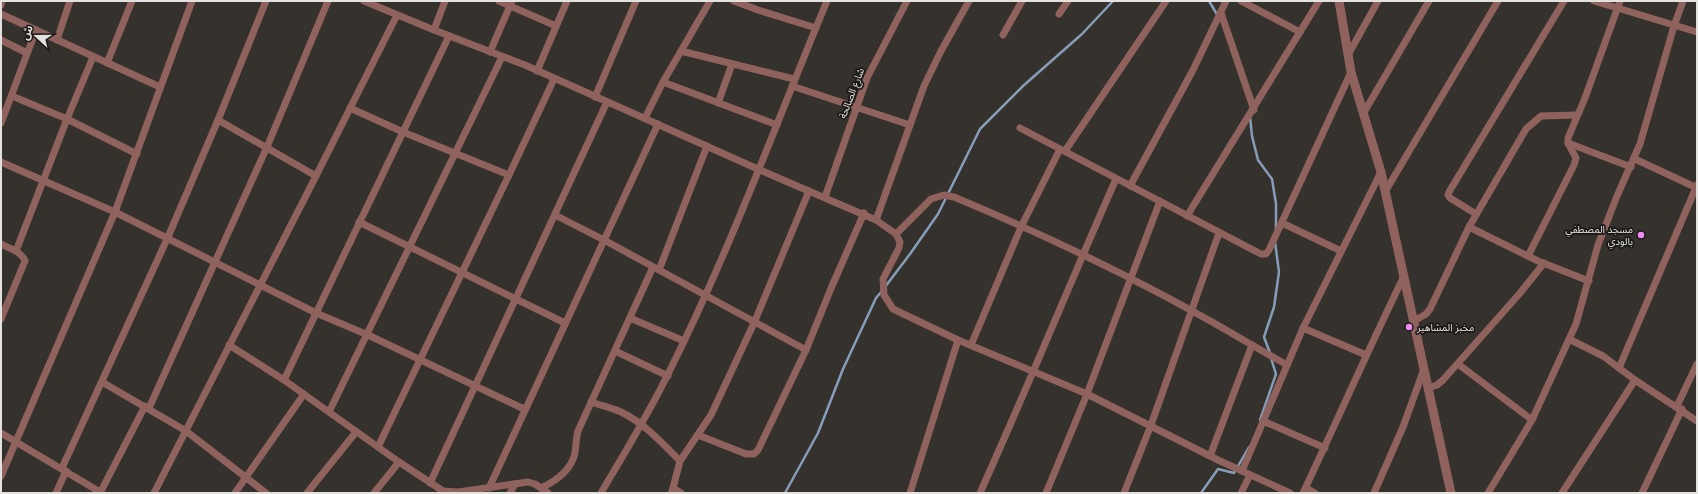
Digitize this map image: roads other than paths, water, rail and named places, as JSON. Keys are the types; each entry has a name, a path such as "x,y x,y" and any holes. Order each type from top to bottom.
{"street":[{"path":"57,40 70,1"},
{"path":"107,63 132,1"},
{"path":"1,476 115,212 192,1"},
{"path":"56,493 64,470 102,382 168,237 218,120 266,1"},
{"path":"1,433 100,493 147,407 216,263 267,147 328,1"},
{"path":"364,1 382,4 397,15 554,78 760,170 864,213 896,234 900,242 899,248 883,279 884,295 887,302 898,312 958,340 1087,394 1210,456 1290,493"},
{"path":"434,30 445,1"},
{"path":"499,1 511,3 556,26"},
{"path":"537,71 567,1"},
{"path":"595,97 636,1"},
{"path":"645,118 663,82 710,1"},
{"path":"734,1 746,3 816,28"},
{"path":"601,493 668,376 705,296 760,170 793,82 827,1"},
{"name":"شارع الصالحة","path":"825,197 856,106 877,56 907,1"},
{"path":"876,220 930,72 970,1"},
{"path":"1003,36 1022,1"},
{"path":"1059,14 1068,1"},
{"path":"971,345 1022,227 1063,150 1166,1"},
{"path":"1130,186 1193,70 1226,1"},
{"path":"1241,1 1300,32"},
{"path":"1187,216 1254,110 1319,1"},
{"path":"1339,1 1351,72 1381,172 1451,493"},
{"path":"1348,55 1378,1"},
{"path":"1363,114 1429,1"},
{"path":"1385,192 1498,1"},
{"path":"1476,214 1450,198 1448,195 1449,192 1564,1"},
{"path":"1594,1 1697,32"},
{"path":"1528,256 1574,165 1576,158 1568,143 1568,138 1585,98 1620,1"},
{"path":"1488,493 1532,420 1576,324 1598,245 1617,196 1640,144 1674,26 1684,1"},
{"path":"490,52 511,3"},
{"path":"1221,13 1254,110"},
{"path":"1,14 160,87"},
{"path":"154,493 397,15"},
{"path":"1,123 36,30"},
{"path":"284,380 449,36"},
{"path":"1,40 27,53"},
{"path":"681,50 793,82 910,125"},
{"path":"329,412 368,335 502,56"},
{"path":"16,251 67,119 93,57"},
{"path":"718,103 732,64"},
{"path":"1020,128 1219,233 1261,254 1266,254 1282,223 1351,72"},
{"path":"378,447 421,360 554,78"},
{"path":"663,82 777,125"},
{"path":"12,96 67,119 137,154"},
{"path":"430,483 607,102"},
{"path":"350,108 509,175"},
{"path":"1414,321 1426,314 1430,309 1469,227 1526,129 1536,118 1547,115 1577,115"},
{"path":"218,120 316,176"},
{"path":"489,488 524,409 658,124"},
{"path":"1568,143 1631,167"},
{"path":"541,488 557,480 569,468 575,453 578,431 630,318 656,269 707,146"},
{"path":"1619,368 1697,186 1635,158"},
{"path":"1,162 168,237 260,286 524,409"},
{"path":"1242,471 1303,328 1381,172"},
{"path":"980,493 1034,371 1116,178"},
{"path":"681,493 672,491 680,461 711,415 754,323 809,191"},
{"path":"896,234 930,200 944,195 966,202 1132,278 1192,310 1287,365"},
{"path":"1046,493 1087,394 1160,202"},
{"path":"698,435 746,454 754,454 758,450 806,350 864,213"},
{"path":"554,215 604,240 806,350"},
{"path":"359,222 565,323"},
{"path":"1282,223 1341,251"},
{"path":"1469,227 1528,256 1589,281"},
{"path":"1124,493 1151,425 1219,233"},
{"path":"1,244 16,251 24,257 25,261 1,319"},
{"path":"1428,388 1437,385 1458,364 1521,292 1544,263"},
{"path":"1315,493 1304,490 1325,448 1366,355 1404,276"},
{"path":"630,318 684,341"},
{"path":"1303,328 1366,355"},
{"path":"1569,339 1603,356 1634,380 1697,420"},
{"path":"910,493 958,340"},
{"path":"229,345 284,380 398,462 446,492 489,488 528,482 535,484 548,493"},
{"path":"1210,456 1252,345"},
{"path":"615,351 668,376"},
{"path":"1458,364 1532,420"},
{"path":"1642,493 1697,364"},
{"path":"1374,493 1403,427 1424,369"},
{"path":"1564,492 1634,380"},
{"path":"102,382 186,431 266,493"},
{"path":"235,493 304,394"},
{"path":"591,402 624,413 641,424 680,461"},
{"path":"1263,421 1325,448"},
{"path":"307,493 356,432"},
{"path":"374,493 398,462"},
{"path":"1240,493 1250,475"},
{"path":"510,493 515,484"}],"waterway":[{"path":"885,287 938,214 980,129 1023,86 1082,34 1113,1"},
{"path":"1209,1 1218,16"},
{"path":"1250,117 1252,136 1258,160 1272,179 1276,204 1276,229"},
{"path":"1270,353 1264,337 1274,307 1279,272 1275,242"},
{"path":"785,493 818,433 843,369 876,298 882,291"},
{"path":"1260,420 1276,374 1271,358"},
{"path":"1201,493 1218,469 1234,473 1249,447"}],"place":[{"name":"مسجد المصطفي بالودي","path":"1641,235"},
{"name":"مخبز المشاهير","path":"1409,327"}]}
